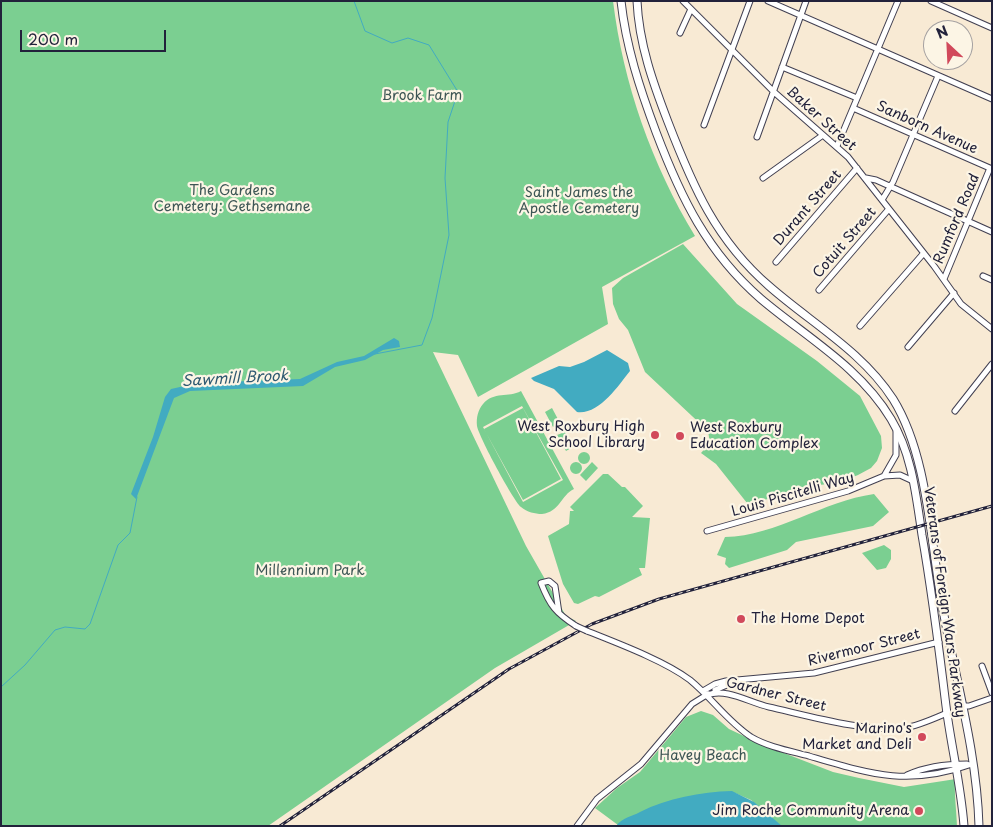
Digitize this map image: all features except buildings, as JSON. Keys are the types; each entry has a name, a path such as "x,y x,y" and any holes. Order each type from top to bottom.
{"highway":[{"name":"Veterans of Foreign Wars Parkway","path":"621,1 627,42 636,76 669,168 683,200 701,230 728,266 752,291 862,380 881,403 895,426 906,452 913,481 939,642 947,713 964,826"},
{"name":"Veterans of Foreign Wars Parkway","path":"637,1 642,42 651,75 695,190 712,221 733,250 764,281 866,365 888,392 906,424 918,462 942,609 972,764 979,826"},
{"path":"787,319 796,308"}],"street":[{"name":"Baker Street","path":"683,1 774,92 837,146 858,168 888,210 968,311 992,329"},
{"path":"704,125 750,1"},
{"path":"768,1 992,99"},
{"path":"757,137 806,1"},
{"path":"837,146 898,1"},
{"path":"931,1 992,28"},
{"path":"680,33 690,9"},
{"path":"782,67 857,98"},
{"path":"882,200 890,187 938,76"},
{"name":"Sanborn Avenue","path":"853,108 991,169"},
{"path":"763,178 823,135"},
{"name":"Durant Street","path":"776,262 858,168"},
{"name":"Rumford Road","path":"944,279 991,169"},
{"path":"865,177 876,180 992,232"},
{"name":"Cotuit Street","path":"819,290 888,210"},
{"path":"860,326 923,254"},
{"path":"983,276 992,280"},
{"path":"908,347 954,293"},
{"path":"954,411 992,364"},
{"path":"884,476 896,455 895,426"},
{"path":"884,476 900,475 913,481"},
{"name":"Louis Piscitelli Way","path":"707,531 848,492 884,476"},
{"path":"559,613 555,586 549,582 541,584 551,607 576,626 687,678 705,693 731,722 752,738 774,747 866,773 886,776 922,777 972,764"},
{"name":"Rivermoor Street","path":"577,826 597,799 641,764 692,704 705,693 734,682 814,673 939,642"},
{"path":"982,666 992,693"},
{"name":"Gardner Street","path":"705,693 720,691 777,708 857,725 892,729 906,728 947,713"},
{"path":"962,706 969,706 992,698"}],"green space":[{"path":"1,1 613,1 624,62 642,123 665,181 695,236 602,287 608,324 478,397 458,355 433,352 526,546 566,616 576,621 495,668 268,826 1,826"},
{"path":"683,244 737,304 817,361 860,396 881,436 882,448 877,461 871,468 838,483 819,485 795,494 747,503 716,464 701,453 710,443 708,431 645,372 628,330 619,319 613,304 612,288 623,278"},
{"path":"521,391 574,489 566,495 557,507 548,513 534,513 521,507 497,468 477,426 479,411 487,400 496,396","holes":["522,406 563,480 523,502 483,427"]},
{"path":"523,408 561,479 523,500 484,429"},
{"path":"552,408 560,423 553,427 545,412"},
{"path":"565,432 573,447 566,451 557,435"},
{"path":"584,452 590,458 584,464 578,458"},
{"path":"576,462 582,468 576,474 570,468"},
{"path":"592,462 598,468 586,481 580,475"},
{"path":"603,474 608,474 622,487 625,487 643,506 632,517 650,518 645,568 639,568 642,575 599,597 595,596 578,604 574,603 563,584 548,536 569,524 570,511 574,511 570,507"},
{"path":"874,494 889,512 873,526 796,542 787,550 729,568 725,564 726,558 717,555 725,537 763,531 855,498"},
{"path":"884,545 891,550 891,559 886,568 877,570 862,553"},
{"name":"Havey Beach","path":"701,711 713,715 729,729 763,745 833,772 904,787 956,779 957,826 781,826 751,800 735,793 618,825 595,808 617,788 640,772 686,717"}],"water":[{"path":"394,338 399,341 400,347 383,350 365,360 335,367 303,386 190,391 174,398 136,499 131,494 153,437 165,397 171,389 198,383 300,379 337,362 364,356"},
{"path":"607,350 628,363 630,371 607,398 593,409 585,412 577,412 554,389 531,378 559,366 570,367 584,362"},
{"path":"732,791 754,802 782,826 616,826 627,818 673,799 696,794"}],"waterway":[{"name":"Sawmill Brook","path":"354,1 365,31 392,43 408,38 429,45 458,92 448,122 445,178 449,235 432,318 422,345 375,354"},
{"name":"Sawmill Brook","path":"1,687 25,665 55,630 65,627 85,629 90,624 118,545 130,533 137,497"}],"railway":[{"path":"280,826 509,669 592,624 659,599 992,506"}],"place":[{"name":"West Roxbury High School Library","path":"655,435"},
{"name":"West Roxbury Education Complex","path":"680,436"},
{"name":"The Home Depot","path":"741,619"},
{"name":"Marino's Market and Deli","path":"922,737"},
{"name":"Jim Roche Community Arena","path":"919,811"}],"park label":[{"name":"Brook Farm","path":"422,96"},
{"name":"The Gardens Cemetery: Gethsemane","path":"232,200"},
{"name":"Saint James the Apostle Cemetery","path":"579,202"},
{"name":"Millennium Park","path":"310,571"}]}
